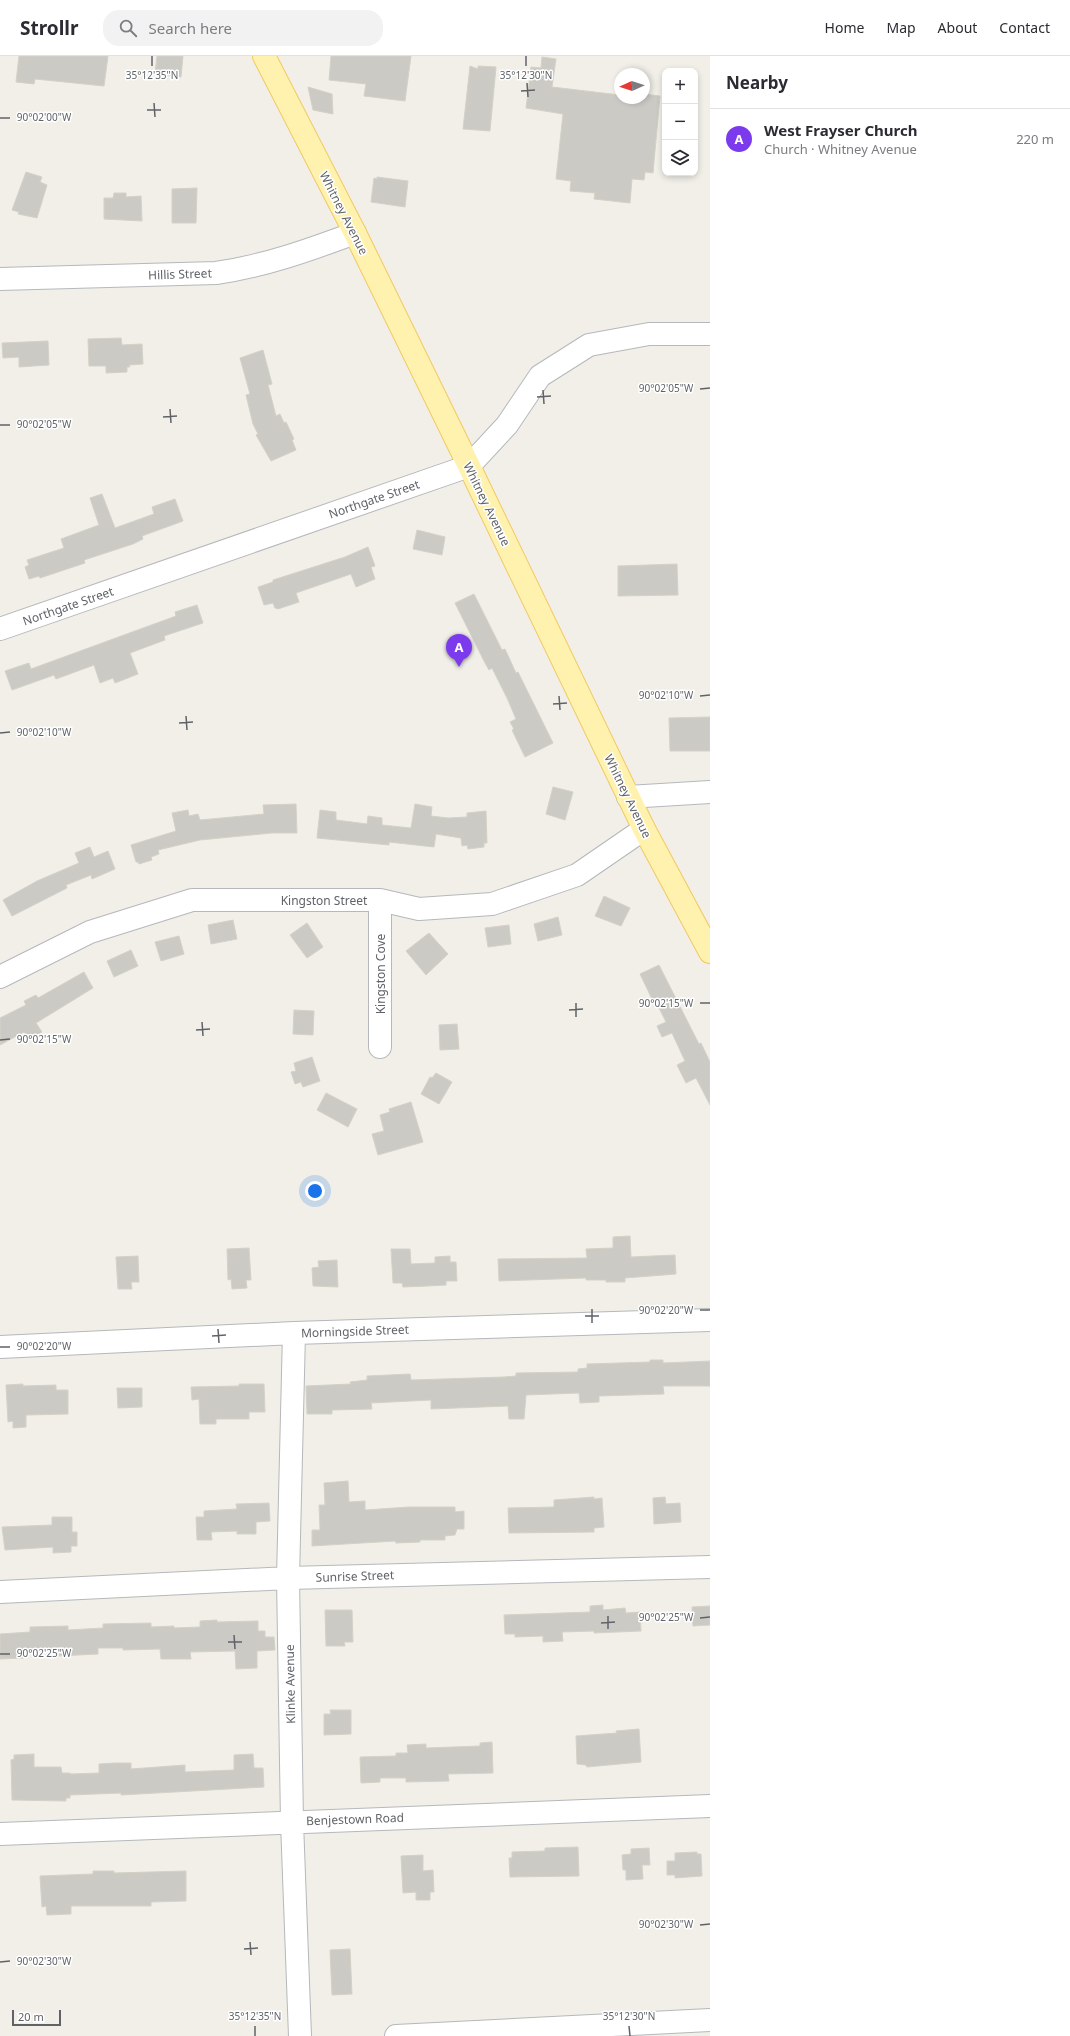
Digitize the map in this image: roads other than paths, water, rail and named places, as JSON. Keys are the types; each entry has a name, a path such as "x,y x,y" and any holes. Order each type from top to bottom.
{"main road":[{"name":"Whitney Avenue","path":"264,56 355,233 628,797 710,952"}],"street":[{"name":"Hillis Street","path":"0,279 216,273 247,269 287,258 355,233"},
{"name":"Northgate Street","path":"0,629 469,466 507,425 540,376 589,345 649,334 710,334"},
{"path":"628,797 710,792"},
{"name":"Kingston Street","path":"0,977 90,932 192,900 380,900 419,909 492,904 577,875 644,829"},
{"name":"Kingston Cove","path":"380,900 380,1047"},
{"name":"Morningside Street","path":"0,1347 294,1333 710,1320"},
{"name":"Klinke Avenue","path":"294,1333 288,1578 292,1822 300,2036"},
{"name":"Sunrise Street","path":"0,1592 288,1578 710,1567"},
{"name":"Benjestown Road","path":"0,1834 710,1806"},
{"path":"396,2036 710,2020"}],"place":[{"name":"West Frayser Church","path":"459,667"}]}
